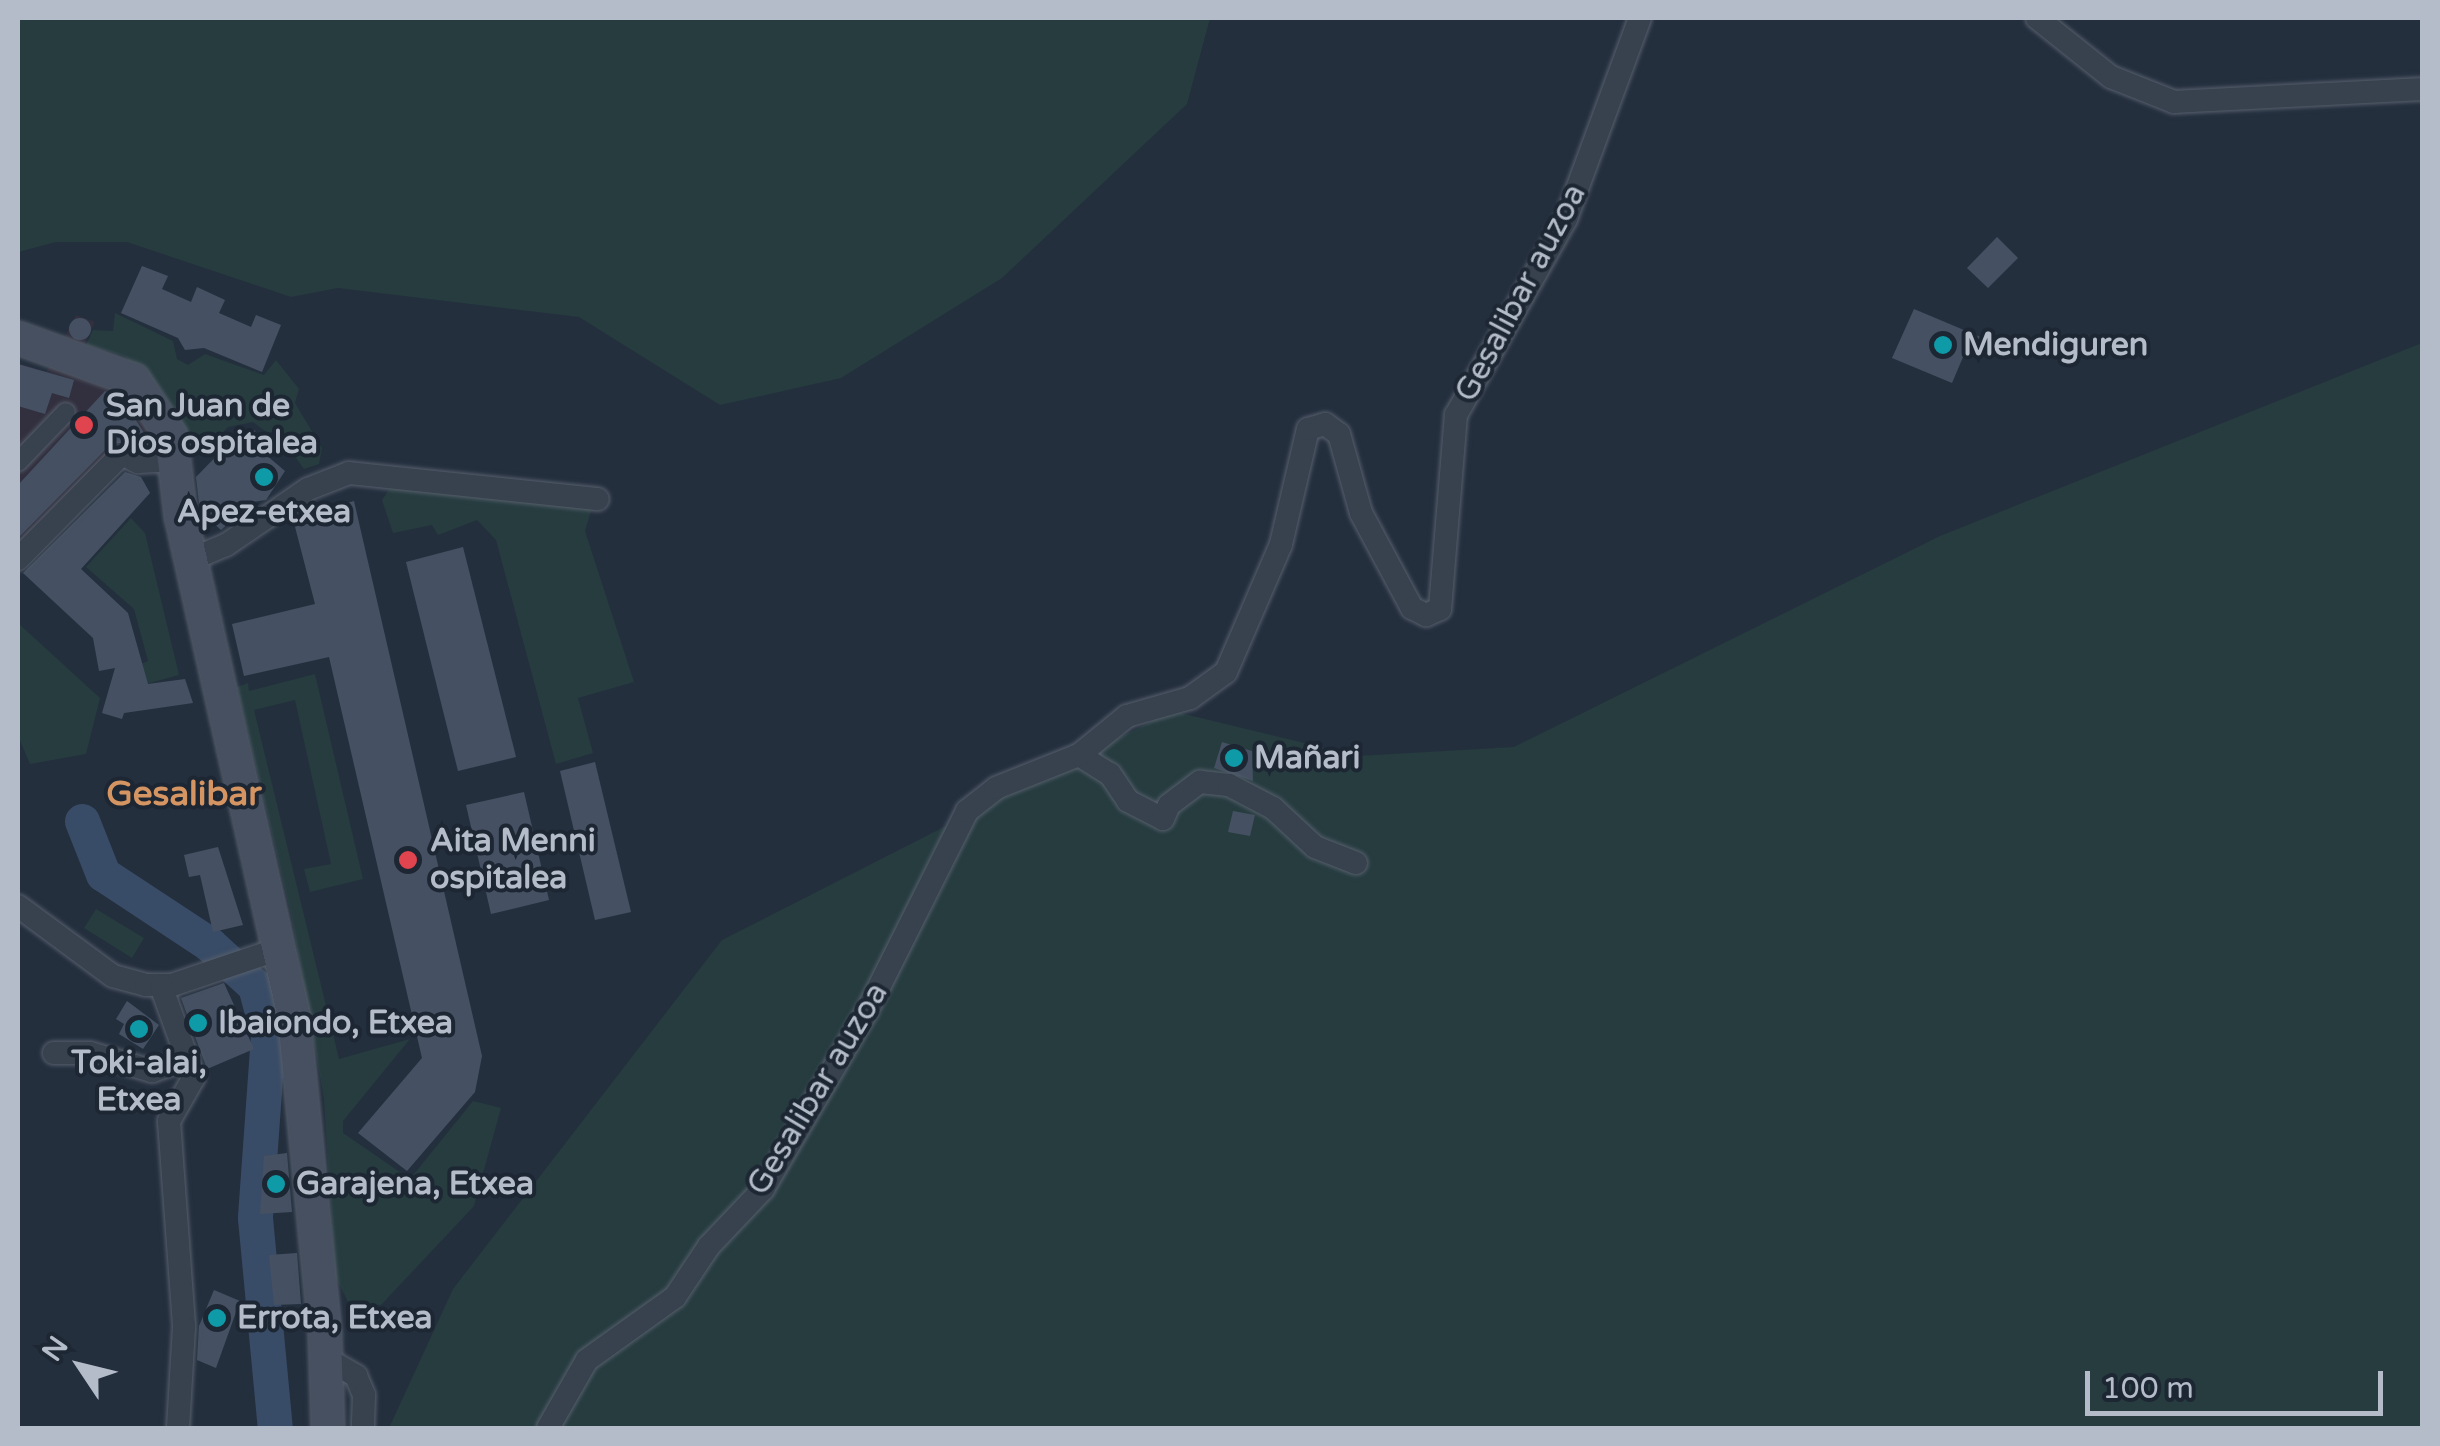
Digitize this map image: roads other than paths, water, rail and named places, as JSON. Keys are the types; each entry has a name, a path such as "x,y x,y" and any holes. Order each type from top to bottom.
{"main road":[{"path":"18,338 134,380 159,413 176,460 190,560 268,953 327,1359 328,1428"}],"street":[{"name":"Gesalibar auzoa","path":"548,1428 587,1360 675,1298 774,1173 804,1110 867,1011 967,812 996,788 1078,755 1127,716 1190,698 1226,672 1262,597 1304,433 1314,426 1327,425 1338,434 1362,513 1412,608 1426,615 1440,609 1456,415 1566,219 1640,18"},
{"path":"2037,18 2111,77 2174,102 2422,89"},
{"path":"18,462 66,412"},
{"path":"18,559 122,454 138,462 176,460"},
{"path":"190,560 226,545 308,489 348,474 598,498"},
{"path":"1078,755 1110,774 1128,801 1163,819 1169,805 1200,782 1229,786 1273,808 1314,847 1356,862"},
{"path":"18,906 113,976 161,986 268,953"},
{"path":"161,986 191,1067 169,1121 184,1328 178,1428"},
{"path":"54,1052 90,1053 152,1071 191,1067"},
{"path":"327,1359 356,1376 364,1395 363,1428"}],"waterway":[{"path":"82,821 103,874 209,944 255,986 268,1035 255,1218 275,1428"}],"place":[{"name":"Mendiguren","path":"1943,345"},
{"name":"San Juan de Dios ospitalea","path":"84,425"},
{"name":"Apez-etxea","path":"264,477"},
{"name":"Mañari","path":"1234,758"},
{"name":"Aita Menni ospitalea","path":"408,860"},
{"name":"Ibaiondo, Etxea","path":"198,1023"},
{"name":"Toki-alai, Etxea","path":"139,1029"},
{"name":"Garajena, Etxea","path":"276,1184"},
{"name":"Errota, Etxea","path":"217,1318"}],"district":[{"name":"Gesalibar","path":"184,794"}]}
